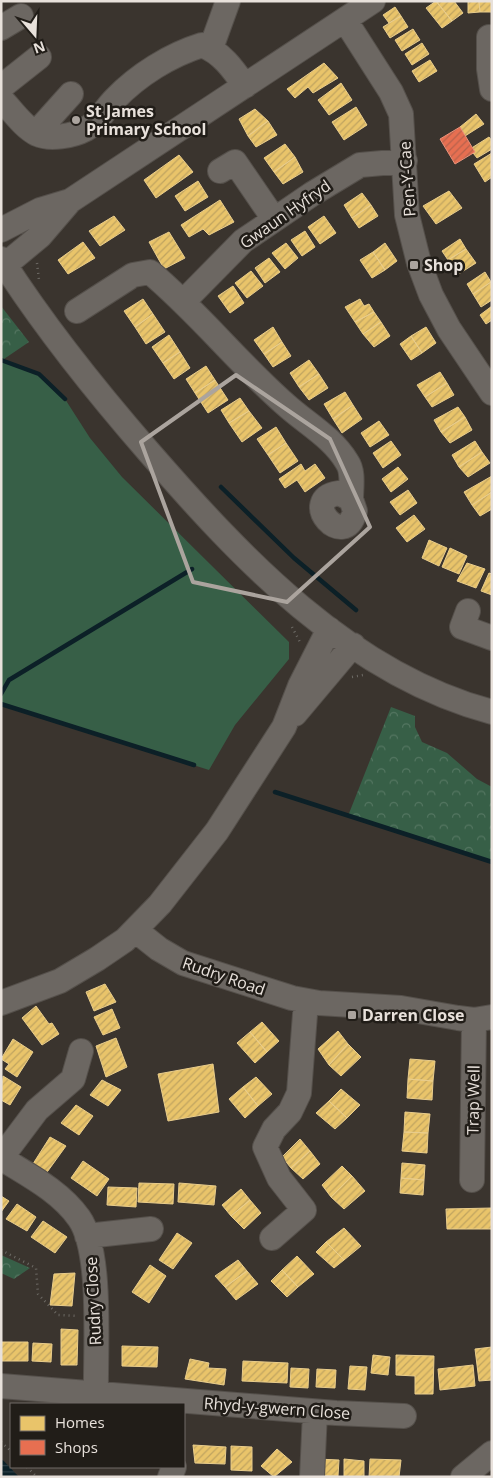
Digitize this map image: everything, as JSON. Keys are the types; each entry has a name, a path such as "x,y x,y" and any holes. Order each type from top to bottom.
{"street":[{"path":"211,48 228,1"},
{"path":"372,1 70,201 32,243 3,262 92,387 191,501 280,589 352,645 413,681 458,701 492,712"},
{"name":"Pen-Y-Cae","path":"345,20 397,104 404,125 407,215 431,295 453,336 492,393"},
{"path":"484,37 492,89"},
{"path":"1,99 36,133 47,136 61,136 86,129 114,100 151,70 192,48 202,45 211,48 229,63 245,86"},
{"path":"1,87 40,57"},
{"path":"36,133 71,94"},
{"name":"Gwaun Hyfryd","path":"184,301 243,241 274,219 360,165 405,161"},
{"path":"220,171 234,162 274,219"},
{"path":"1,230 40,210 70,201"},
{"path":"77,311 133,275 150,272 184,301 286,405 323,433 338,448 349,464 351,499"},
{"path":"468,611 462,627 492,638"},
{"path":"284,727 300,686 329,629"},
{"path":"1,1003 34,992 73,974 112,949 135,930 196,860 284,727 324,682 352,645"},
{"name":"Rudry Road","path":"135,930 159,949 183,963 306,1001 401,1008 483,1018"},
{"path":"272,1238 304,1210 279,1178 265,1147 274,1129 290,1112 300,1093 306,1001"},
{"name":"Trap Well","path":"472,1180 483,1018"},
{"path":"1,1158 37,1110 73,1078 81,1051"},
{"name":"Rudry Close","path":"1,1158 52,1190 79,1218 87,1236 95,1286 96,1395"},
{"path":"87,1236 140,1238"},
{"name":"Rhyd-y-gwern Close","path":"1,1386 166,1403"},
{"name":"Rhyd-y-gwern Close","path":"185,1405 404,1416"},
{"path":"312,1477 316,1412"},
{"path":"463,1477 492,1453"}],"path":[{"path":"32,243 39,251 37,273 40,281"},
{"path":"288,622 301,644"},
{"path":"324,682 332,688 345,679 366,675"},
{"path":"1,1250 36,1268 38,1294 58,1315 95,1316"},
{"path":"1,1442 10,1451"},
{"path":"28,1468 38,1477"}],"highlighted area":[{"path":"236,375 330,439 370,527 287,602 193,582 141,442"}],"green space":[{"path":"1,306 29,342 1,361"},
{"path":"1,361 39,374 65,399 90,438 122,477 289,642 289,659 235,725 209,770 1,704"},
{"path":"391,707 415,716 415,727 422,742 447,753 477,779 492,787 492,862 348,816"},
{"path":"1,1255 30,1268 14,1279 1,1273"}],"water":[{"path":"1,1458 19,1477 1,1477"}],"building: Homes":[{"path":"436,1 454,1 463,13 452,21"},
{"path":"436,1 452,21 442,28 426,8"},
{"path":"468,1 479,1 480,12 468,13"},
{"path":"479,1 491,1 492,12 480,12"},
{"path":"395,7 401,16 389,23 383,15"},
{"path":"401,16 408,27 390,38 383,27"},
{"path":"413,29 420,40 402,51 395,40"},
{"path":"422,43 429,54 412,65 405,54"},
{"path":"430,60 437,71 419,82 412,71"},
{"path":"324,63 338,78 313,93 308,87 295,98 287,89"},
{"path":"341,83 352,100 329,115 318,100"},
{"path":"356,107 367,125 344,140 332,122"},
{"path":"255,109 268,121 248,136 239,119"},
{"path":"476,114 484,124 465,136 460,127"},
{"path":"268,121 277,135 256,147 248,136"},
{"path":"489,137 492,141 492,149 477,158 470,149"},
{"path":"285,144 295,157 274,172 264,158"},
{"path":"492,153 492,177 485,182 474,164"},
{"path":"179,155 193,172 156,198 144,180"},
{"path":"295,157 303,172 283,184 274,172"},
{"path":"198,181 208,197 185,211 175,196"},
{"path":"449,191 462,208 436,224 423,206"},
{"path":"362,193 371,205 352,218 344,205"},
{"path":"220,200 234,222 209,235 203,229 189,237 181,225"},
{"path":"371,205 378,216 359,228 352,218"},
{"path":"114,216 125,230 100,246 89,231"},
{"path":"324,216 336,233 320,244 308,227"},
{"path":"305,231 315,247 302,256 291,240"},
{"path":"169,232 185,258 164,269 149,242"},
{"path":"460,239 466,249 448,260 442,251"},
{"path":"83,242 95,258 68,274 58,260"},
{"path":"286,243 298,258 285,269 272,253"},
{"path":"385,243 397,261 385,270 373,252"},
{"path":"466,249 476,263 457,275 448,260"},
{"path":"373,252 385,270 372,278 360,260"},
{"path":"269,258 280,272 265,283 255,268"},
{"path":"251,271 263,286 247,298 235,283"},
{"path":"485,272 491,282 473,294 467,284"},
{"path":"491,282 492,300 481,307 473,294"},
{"path":"233,286 244,303 230,313 218,296"},
{"path":"143,299 153,314 135,327 124,311"},
{"path":"360,299 364,306 369,304 374,312 355,322 345,307"},
{"path":"492,306 492,320 486,324 480,315"},
{"path":"374,312 381,322 363,334 355,322"},
{"path":"153,314 165,332 146,344 135,327"},
{"path":"381,322 390,336 374,347 363,334"},
{"path":"273,327 282,342 264,354 254,340"},
{"path":"426,327 436,343 422,353 411,336"},
{"path":"169,335 180,352 163,363 152,347"},
{"path":"411,336 422,353 411,360 400,344"},
{"path":"282,342 291,356 273,367 264,354"},
{"path":"180,352 190,368 174,379 163,363"},
{"path":"309,360 319,374 299,387 290,373"},
{"path":"206,366 215,380 195,393 186,379"},
{"path":"440,372 447,383 425,397 417,385"},
{"path":"319,374 328,388 309,400 299,387"},
{"path":"215,380 228,400 208,413 195,393"},
{"path":"447,383 454,395 432,407 425,397"},
{"path":"345,392 353,405 333,419 324,404"},
{"path":"240,398 249,411 229,423 221,410"},
{"path":"353,405 362,419 342,433 333,419"},
{"path":"458,407 465,417 441,432 434,420"},
{"path":"249,411 262,428 242,442 229,423"},
{"path":"465,417 472,430 450,443 441,432"},
{"path":"379,421 389,435 370,447 361,433"},
{"path":"276,427 286,443 268,455 257,439"},
{"path":"391,441 401,455 383,468 373,453"},
{"path":"475,441 482,452 459,467 452,455"},
{"path":"286,443 298,461 280,473 268,455"},
{"path":"482,452 490,463 468,477 459,467"},
{"path":"301,464 305,471 315,464 325,478 305,492 297,480 285,488 279,479"},
{"path":"398,467 408,479 391,492 382,479"},
{"path":"492,476 492,492 472,505 464,492"},
{"path":"408,490 417,503 400,515 390,502"},
{"path":"492,492 492,509 480,516 472,505"},
{"path":"414,515 425,529 407,542 396,528"},
{"path":"429,540 447,548 439,566 422,558"},
{"path":"450,548 467,556 459,574 442,567"},
{"path":"467,563 485,569 476,588 457,581"},
{"path":"489,573 492,574 492,595 481,591"},
{"path":"105,984 116,1002 94,1011 86,992"},
{"path":"36,1006 49,1024 52,1023 59,1034 42,1045 22,1018"},
{"path":"112,1009 120,1028 103,1035 94,1017"},
{"path":"262,1022 279,1041 267,1052 250,1032"},
{"path":"338,1031 348,1044 329,1065 318,1049"},
{"path":"250,1032 267,1052 255,1063 237,1043"},
{"path":"116,1038 127,1067 106,1077 96,1046"},
{"path":"13,1039 33,1052 17,1077 5,1069 9,1064 1,1059"},
{"path":"348,1044 361,1057 341,1076 329,1065"},
{"path":"410,1059 435,1061 433,1081 408,1079"},
{"path":"213,1064 219,1112 168,1121 158,1074"},
{"path":"3,1076 21,1087 10,1105 1,1100"},
{"path":"256,1077 272,1094 258,1106 243,1087"},
{"path":"408,1079 433,1081 432,1100 407,1098"},
{"path":"102,1080 121,1090 108,1106 90,1095"},
{"path":"243,1087 258,1106 245,1118 229,1099"},
{"path":"341,1089 360,1105 347,1118 329,1101"},
{"path":"329,1101 347,1118 335,1129 316,1113"},
{"path":"76,1105 93,1116 79,1135 61,1123"},
{"path":"405,1112 430,1114 428,1133 404,1132"},
{"path":"404,1132 428,1133 427,1153 402,1151"},
{"path":"50,1137 66,1146 45,1175 31,1167"},
{"path":"300,1139 310,1151 291,1168 282,1157"},
{"path":"310,1151 320,1164 303,1179 291,1168"},
{"path":"83,1161 109,1179 97,1196 71,1178"},
{"path":"402,1163 425,1165 424,1180 401,1178"},
{"path":"342,1166 352,1176 331,1197 322,1185"},
{"path":"352,1176 365,1191 344,1209 331,1197"},
{"path":"401,1178 424,1180 423,1195 400,1193"},
{"path":"139,1183 174,1184 173,1204 138,1202"},
{"path":"179,1183 216,1186 214,1205 178,1202"},
{"path":"108,1187 137,1188 136,1207 107,1205"},
{"path":"241,1189 250,1200 231,1216 222,1205"},
{"path":"1,1196 9,1201 1,1212"},
{"path":"250,1200 261,1213 244,1229 231,1216"},
{"path":"17,1204 36,1217 27,1231 6,1219"},
{"path":"492,1208 492,1229 447,1229 446,1209"},
{"path":"43,1221 67,1237 55,1253 31,1237"},
{"path":"344,1228 361,1246 344,1260 326,1242"},
{"path":"177,1233 192,1243 173,1269 159,1260"},
{"path":"326,1242 344,1260 334,1268 316,1252"},
{"path":"297,1256 314,1274 298,1287 282,1270"},
{"path":"238,1260 247,1271 225,1287 215,1276"},
{"path":"150,1265 166,1276 149,1303 132,1292"},
{"path":"282,1270 298,1287 287,1297 271,1281"},
{"path":"247,1271 258,1284 236,1300 225,1287"},
{"path":"75,1273 72,1306 50,1305 54,1274"},
{"path":"61,1329 78,1330 77,1365 61,1365"},
{"path":"1,1342 28,1342 28,1361 1,1361"},
{"path":"33,1343 52,1344 51,1362 32,1361"},
{"path":"122,1346 158,1347 157,1367 122,1366"},
{"path":"492,1347 492,1380 479,1381 475,1349"},
{"path":"373,1355 390,1357 388,1375 371,1373"},
{"path":"396,1355 434,1356 433,1394 415,1394 415,1376 396,1375"},
{"path":"190,1359 209,1363 208,1368 226,1369 224,1385 185,1379"},
{"path":"243,1361 288,1363 287,1383 242,1381"},
{"path":"473,1365 475,1386 440,1390 438,1369"},
{"path":"350,1366 367,1367 365,1390 348,1389"},
{"path":"291,1368 309,1369 308,1388 290,1387"},
{"path":"317,1369 336,1370 335,1388 316,1387"},
{"path":"193,1445 226,1447 225,1464 195,1463"},
{"path":"231,1446 252,1447 252,1471 231,1470"},
{"path":"277,1449 292,1462 274,1477 261,1466"},
{"path":"317,1459 339,1460 338,1476 316,1475"},
{"path":"344,1459 364,1461 364,1477 344,1477"},
{"path":"370,1459 401,1460 399,1477 369,1477"}],"building: Shops":[{"path":"460,127 475,152 455,164 440,139"}],"waterway":[{"path":"1,360 39,374 65,399"},
{"path":"221,487 294,558 356,610"},
{"path":"1,694 9,680 192,569"},
{"path":"1,704 194,765"},
{"path":"275,792 492,862"}],"place":[{"name":"St James Primary School","path":"76,120"},
{"name":"Shop","path":"414,265"},
{"name":"Darren Close","path":"352,1015"}]}
